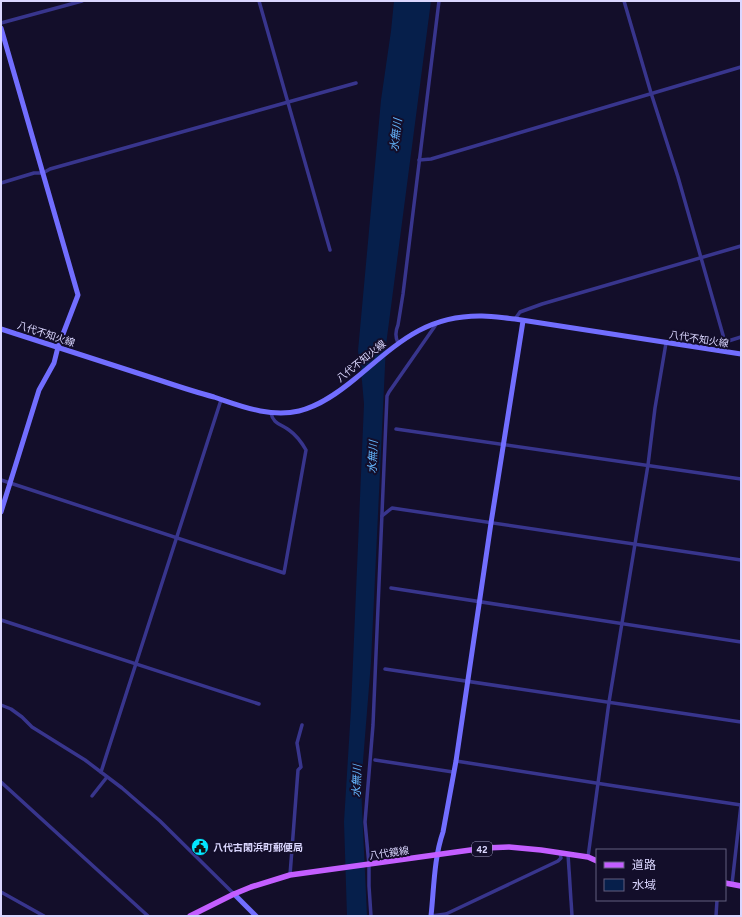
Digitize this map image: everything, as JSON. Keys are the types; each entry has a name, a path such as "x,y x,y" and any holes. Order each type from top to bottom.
{"main road":[{"path":"1,28 78,295 58,348 54,363 39,390 1,512"},
{"name":"八代不知火線","path":"1,329 221,400 271,413 299,411 327,400 412,333 435,322 471,316 515,319 741,354"},
{"path":"431,916 440,842 456,760 479,601 523,321"},
{"name":"八代鏡線","path":"190,916 234,894 270,880 290,875 485,848 509,847 541,850 588,857 596,861"},
{"path":"726,883 741,886"},
{"path":"234,894 256,916"}],"street":[{"path":"1,23 82,1"},
{"path":"259,1 330,250"},
{"path":"396,345 395,335 403,294 439,1"},
{"path":"624,1 678,177 725,342 741,337"},
{"path":"419,160 431,159 741,67"},
{"path":"1,183 43,173 50,169 356,83"},
{"path":"515,319 520,312 542,304 741,246"},
{"path":"371,916 365,822 373,725 387,396 435,326 435,322"},
{"path":"588,857 609,702 648,465 655,408 666,343"},
{"path":"101,772 221,400"},
{"path":"1,480 284,573 306,450 289,429 275,422 271,413"},
{"path":"396,429 741,479"},
{"path":"382,516 392,508 741,560"},
{"path":"391,588 741,642"},
{"path":"1,620 259,704"},
{"path":"385,669 468,680 741,722"},
{"path":"1,705 11,709 32,727 62,745 101,772 160,821 234,894"},
{"path":"290,875 298,770 301,767 297,743 302,725"},
{"path":"375,760 453,772"},
{"path":"456,760 741,805 732,884"},
{"path":"92,796 107,777"},
{"path":"1,782 148,916"},
{"path":"431,916 446,914 558,861 561,858 560,854"},
{"path":"568,854 572,916"},
{"path":"1,892 44,916"},
{"path":"716,916 717,901"}],"water":[{"name":"水無川","path":"394,1 431,1 386,345 371,662 361,786 367,916 347,916 344,822 351,709 364,404 358,351 381,100"}],"place":[{"name":"八代古閑浜町郵便局","path":"200,847"}]}
